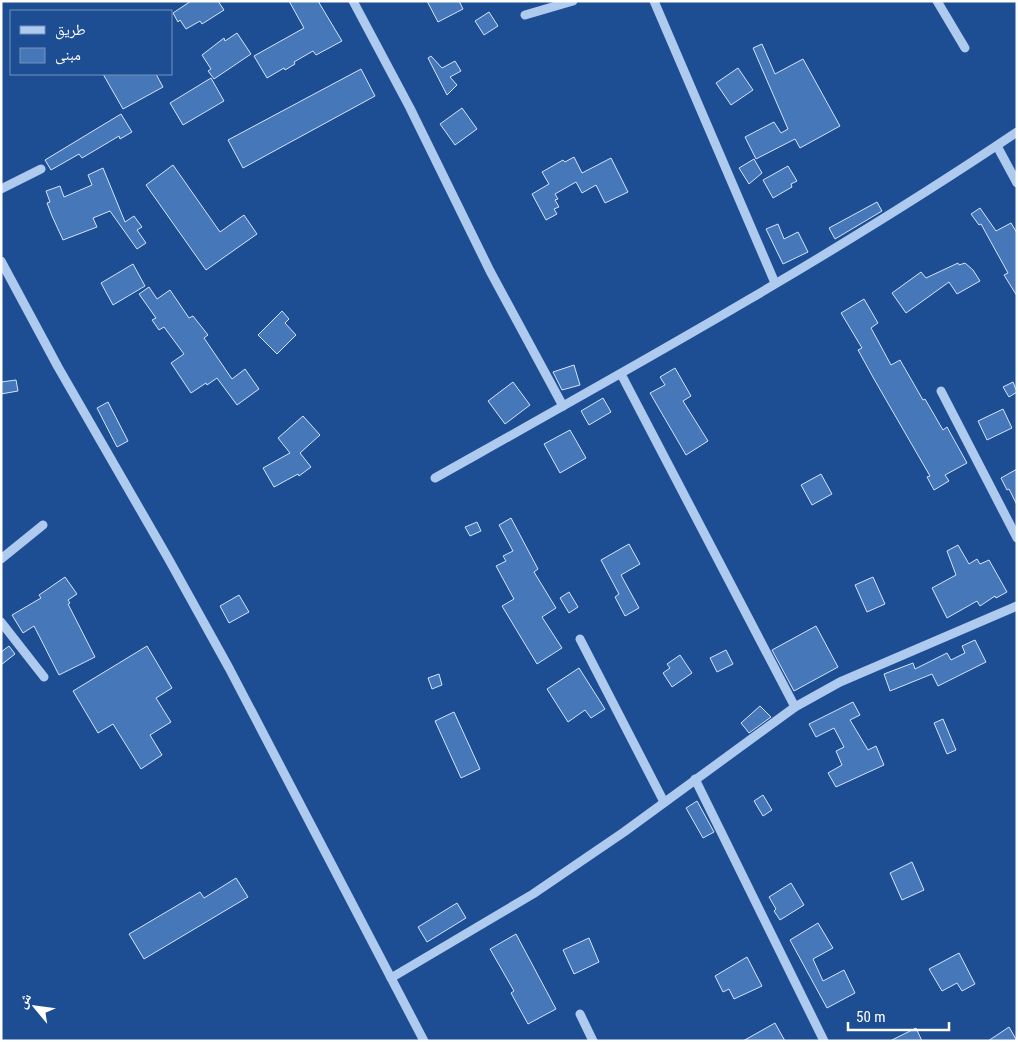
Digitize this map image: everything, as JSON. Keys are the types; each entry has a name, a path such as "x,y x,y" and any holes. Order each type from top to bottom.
{"street":[{"path":"353,1 410,108 490,271 563,406"},
{"path":"525,16 573,1"},
{"path":"654,1 775,283"},
{"path":"937,1 965,48"},
{"path":"435,478 621,374 775,283 943,181 1017,132"},
{"path":"997,146 1017,183"},
{"path":"1,189 41,170"},
{"path":"1,261 58,367 168,558 228,668 302,805 424,1041"},
{"path":"621,374 795,707"},
{"path":"940,390 1017,538"},
{"path":"1,559 43,525"},
{"path":"391,978 533,894 624,832 795,707 840,682 1017,606"},
{"path":"1,622 44,677"},
{"path":"580,639 664,802"},
{"path":"695,779 824,1041"},
{"path":"580,1014 593,1041"}],"building":[{"path":"191,1 218,1 224,10 202,24 200,21 186,29 180,20 178,22 173,13"},
{"path":"289,1 318,1 342,41 316,55 313,51 294,62 295,64 285,70 284,68 267,78 254,56 304,28"},
{"path":"427,1 459,1 463,9 438,22"},
{"path":"489,12 498,26 484,35 475,21"},
{"path":"237,33 251,54 214,79 208,71 211,69 202,55 224,38 225,41"},
{"path":"762,44 775,74 803,59 840,126 800,148 795,139 756,159 745,137 774,122 781,133 788,129 753,48"},
{"path":"431,56 442,68 455,61 461,71 450,77 457,85 447,95 428,58"},
{"path":"738,68 753,90 731,105 716,83"},
{"path":"361,69 375,96 243,168 228,140"},
{"path":"104,75 157,75 163,87 123,109"},
{"path":"211,78 224,101 183,125 170,103"},
{"path":"462,108 477,129 455,145 440,124"},
{"path":"121,114 132,132 120,139 119,136 82,158 79,154 51,170 45,160"},
{"path":"574,157 582,173 611,158 628,192 605,203 596,185 582,193 576,182 555,194 558,199 555,200 559,207 554,209 557,214 546,220 532,194 549,184 542,172 563,160 565,162"},
{"path":"754,159 762,173 749,184 739,168"},
{"path":"173,165 220,232 244,215 257,234 206,270 146,185"},
{"path":"788,166 797,181 791,184 792,187 773,198 763,180"},
{"path":"103,168 125,222 134,216 142,227 137,230 146,243 137,249 110,211 93,218 97,227 63,240 52,216 47,203 50,202 46,191 60,186 64,197 92,185 88,175"},
{"path":"877,202 882,211 835,239 829,228"},
{"path":"980,208 996,231 1011,223 1017,233 1017,296 1004,275 1008,273 981,224 979,225 971,214"},
{"path":"778,224 784,239 798,232 808,252 783,264 766,229"},
{"path":"958,263 959,265 965,263 973,270 980,281 957,294 949,282 906,313 892,293 921,272 926,278"},
{"path":"133,264 145,286 113,305 101,283"},
{"path":"149,287 157,299 170,290 189,318 193,316 208,335 204,338 232,379 245,369 259,389 237,405 217,378 191,393 171,363 184,354 164,327 159,330 152,320 156,318 139,294"},
{"path":"864,299 878,323 871,328 891,365 900,360 943,430 947,427 967,463 945,475 949,481 934,490 927,477 930,476 858,350 862,348 841,313"},
{"path":"282,311 289,319 285,323 296,335 277,354 258,335"},
{"path":"574,365 580,385 562,390 553,372"},
{"path":"675,368 691,396 683,401 708,441 686,455 650,393 665,385 660,377"},
{"path":"16,380 18,391 1,394 1,382"},
{"path":"513,382 530,405 505,424 488,401"},
{"path":"1013,382 1017,392 1009,397 1003,387"},
{"path":"603,398 611,412 589,425 581,411"},
{"path":"108,402 128,441 117,447 97,408"},
{"path":"1003,409 1012,428 987,440 978,421"},
{"path":"303,416 320,435 300,453 311,467 299,476 298,474 274,487 263,468 290,453 278,438"},
{"path":"570,430 586,458 560,473 544,444"},
{"path":"1017,469 1017,505 1001,478"},
{"path":"821,474 832,494 812,505 801,485"},
{"path":"511,518 538,569 534,572 556,608 542,617 562,648 537,664 502,606 514,599 496,566 506,561 503,556 513,551 499,525"},
{"path":"477,522 481,531 470,536 465,527"},
{"path":"629,544 640,564 621,575 639,608 625,616 615,597 619,594 601,560"},
{"path":"958,545 969,564 977,559 980,564 989,560 1007,592 996,598 995,596 980,606 977,601 947,618 932,588 956,575 947,551"},
{"path":"65,577 77,594 68,600 70,603 68,604 95,657 59,675 34,626 23,633 12,615 41,598 39,595"},
{"path":"873,577 885,604 867,612 855,585"},
{"path":"569,592 578,607 569,613 560,598"},
{"path":"239,595 249,612 229,623 220,606"},
{"path":"816,626 838,667 794,691 772,650"},
{"path":"975,640 986,662 938,686 932,674 890,691 884,674 913,663 915,669 947,653 951,660 965,653 962,646"},
{"path":"9,646 15,654 1,665 1,652"},
{"path":"147,646 172,688 156,698 171,722 150,735 162,755 141,769 113,724 98,733 73,691"},
{"path":"726,650 733,664 717,672 710,658"},
{"path":"680,655 692,673 672,687 663,673 670,668 667,664"},
{"path":"579,668 605,709 591,718 585,710 568,722 547,689"},
{"path":"439,674 442,685 432,689 428,678"},
{"path":"853,702 860,715 850,720 868,750 876,746 884,765 836,787 828,773 842,765 836,751 844,747 834,728 816,737 809,724"},
{"path":"760,706 771,717 749,733 741,723"},
{"path":"454,712 480,769 461,778 435,721"},
{"path":"943,719 956,750 947,754 934,723"},
{"path":"763,795 772,810 763,816 754,801"},
{"path":"697,801 714,832 703,838 686,808"},
{"path":"912,862 924,890 902,900 890,873"},
{"path":"236,878 248,897 144,959 129,934 200,892 204,898"},
{"path":"791,883 804,905 780,920 774,911 776,909 769,897"},
{"path":"457,903 466,918 427,942 418,927"},
{"path":"818,923 833,948 813,959 823,981 844,970 855,993 827,1008 790,940"},
{"path":"516,934 556,1009 528,1024 511,993 514,991 490,949"},
{"path":"589,938 599,962 574,974 563,950"},
{"path":"959,953 975,984 962,991 957,983 942,991 929,969"},
{"path":"747,957 762,986 734,999 729,989 723,992 715,976"},
{"path":"775,1023 785,1041 743,1041"},
{"path":"1009,1027 1017,1041 988,1041"},
{"path":"916,1028 922,1041 890,1041"}]}
